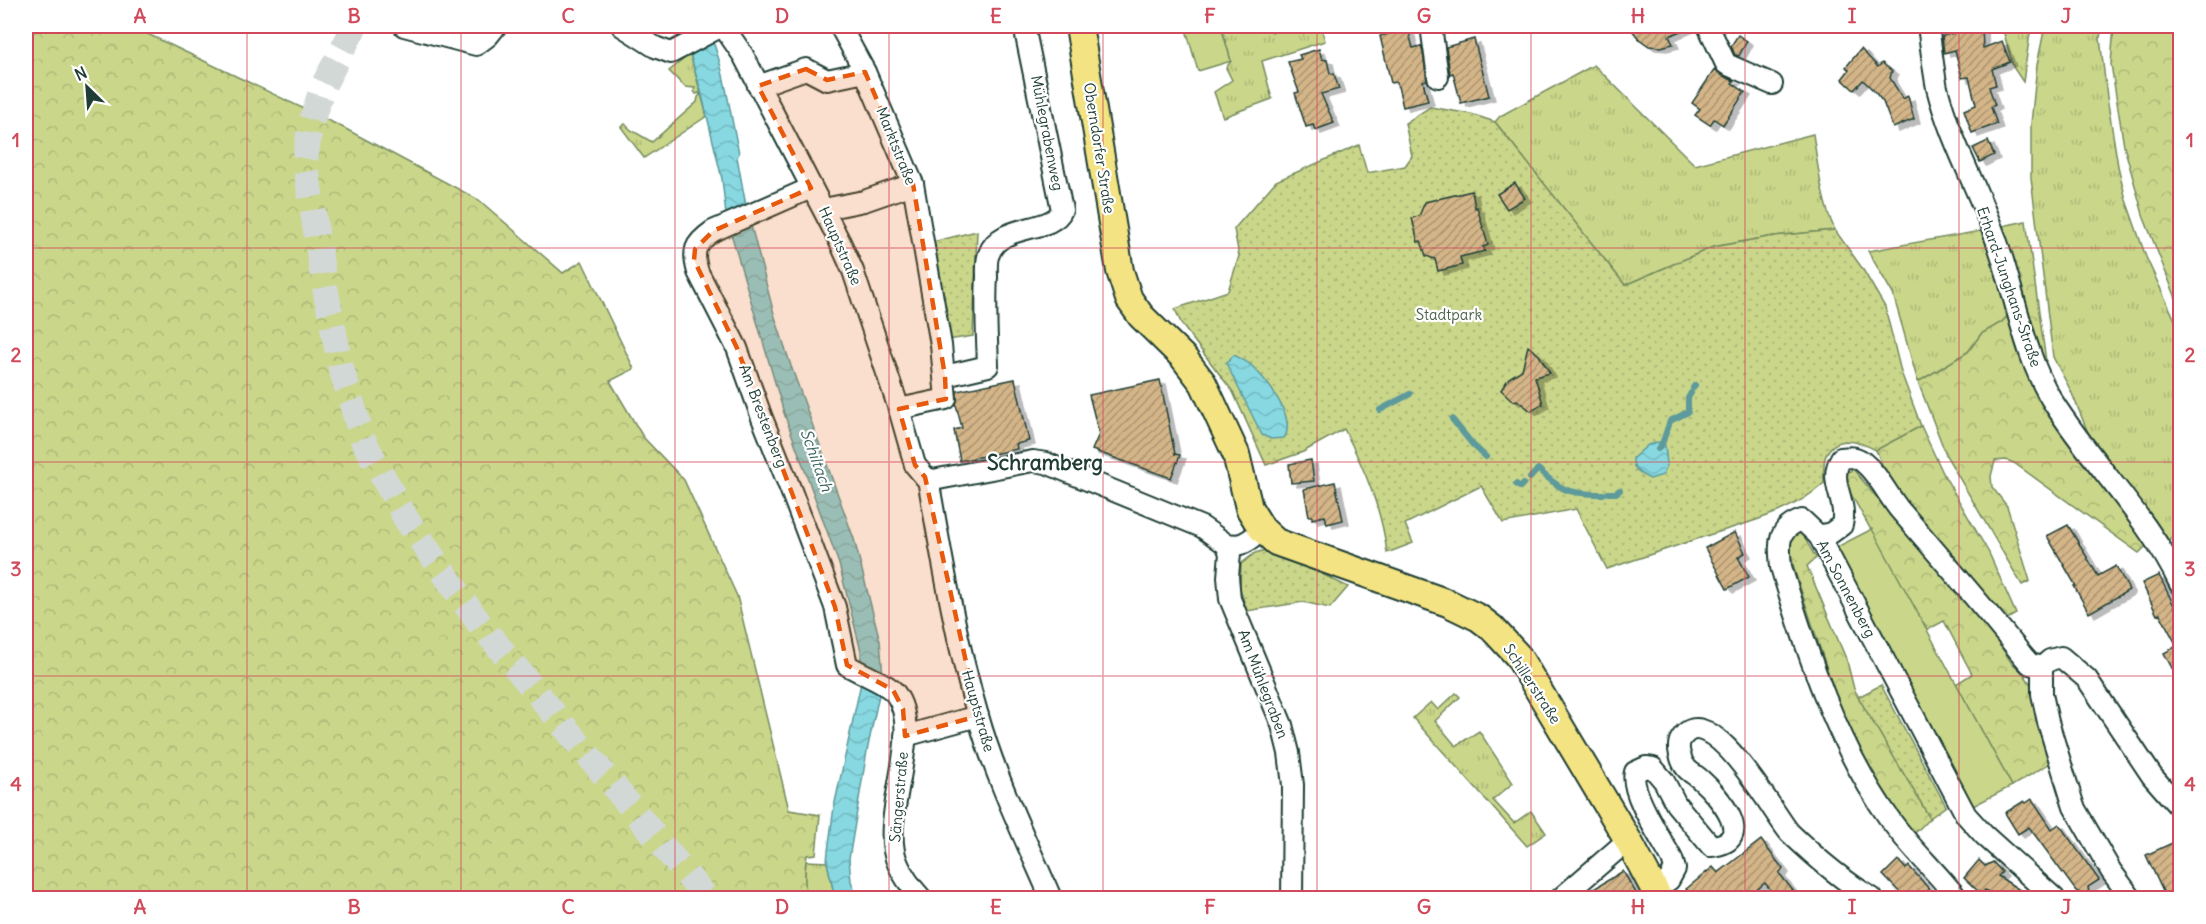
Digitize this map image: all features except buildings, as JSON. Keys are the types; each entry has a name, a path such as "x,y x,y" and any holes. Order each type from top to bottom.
{"main road":[{"name":"Oberndorfer Straße","path":"1079,26 1120,271"},
{"name":"Schillerstraße","path":"1120,271 1129,299 1141,316 1183,357 1203,383 1236,454 1249,508 1262,529 1276,542 1448,603 1479,618 1492,628 1518,656 1628,840 1657,894"}],"street":[{"path":"405,26 476,45 496,26"},
{"path":"622,26 655,47 676,50 719,28"},
{"name":"Marktstraße","path":"840,26 865,72 913,184 945,376"},
{"name":"Mühlegrabenweg","path":"945,376 988,366 986,293 988,254 994,244 1009,234 1052,220 1062,210 1024,26"},
{"path":"1431,26 1438,77"},
{"path":"1708,26 1726,64 1772,84"},
{"name":"Erhard-Junghans-Straße","path":"1928,26 1937,88 1954,138 1998,243 2029,354 2052,400 2072,430 2144,521 2181,584"},
{"name":"Hauptstraße","path":"719,28 743,55 811,188 824,208 853,271 899,409 915,465 928,478 947,589 978,716 1000,782 1052,898"},
{"path":"758,86 806,69 827,80 865,72"},
{"path":"824,208 864,201 913,184"},
{"name":"Am Brestenberg","path":"811,188 724,226 702,239 695,249 694,260 737,348 835,607 848,665 893,690"},
{"path":"899,409 946,399 945,376"},
{"path":"1819,536 1842,525 1844,516 1835,481 1835,468 1841,458 1854,457 1861,460 1871,470 1892,501 1949,565 2023,656 2031,664 2042,668"},
{"path":"928,478 933,480 1033,461 1046,463 1202,527 1226,544 1244,543 1262,529"},
{"name":"Am Sonnenberg","path":"1957,898 1890,820 1870,790 1837,728 1781,567 1779,544 1784,530 1802,519 1819,536 1966,815 1984,835 2054,898"},
{"name":"Am Mühlegraben","path":"1226,544 1230,553 1228,577 1230,599 1282,725 1289,753 1293,795 1292,898"},
{"path":"2131,898 2111,871 2074,807 2048,722 2043,694 2042,668 2050,660 2061,657 2087,679 2146,768 2181,808"},
{"name":"Sängerstraße","path":"893,690 903,709 904,736 892,840 897,864 921,898"},
{"path":"904,736 978,716"},
{"path":"1657,894 1675,869 1637,793 1633,779 1635,772 1646,767 1653,768 1664,781 1676,804 1711,846 1728,842 1733,836 1734,825 1728,813 1702,781 1687,769 1682,759 1680,740 1686,734 1699,730 1709,733 1730,751 1775,809 1787,831 1818,858 1872,898"},
{"path":"1561,898 1628,840"}],"highlighted area":[{"path":"806,69 827,80 865,72 904,161 913,184 945,376 946,399 899,409 915,465 925,477 978,716 905,736 903,709 893,690 847,665 835,607 737,348 694,260 695,249 713,231 811,188 758,86"}],"green space":[{"path":"26,26 131,26 342,127 479,200 563,273 582,261 634,369 610,381 643,437 684,480 737,596 789,810 820,815 816,854 807,855 806,861 807,898 26,898"},
{"path":"1185,26 1221,26 1231,61 1198,71"},
{"path":"1221,26 1269,26 1272,32 1295,26 1298,32 1321,26 1325,41 1262,61 1272,99 1223,117 1214,92 1232,80 1226,68 1231,61"},
{"path":"2002,26 2031,26 2023,82 2013,67"},
{"path":"2045,26 2102,26 2100,38 2107,97 2126,200 2146,257 2180,331 2180,532 2168,541 2094,447 2071,391 2053,357 2031,178 2031,124 2037,65"},
{"path":"2114,26 2180,26 2180,308 2144,218 2124,146 2111,64"},
{"path":"690,54 707,116 644,158 621,127 625,124 652,142 697,102 700,95 696,94 695,88 685,87 669,71"},
{"path":"1594,65 1695,165 1813,134 1823,195 1835,230 1774,236 1713,247 1625,285 1495,122 1500,116"},
{"name":"Stadtpark","path":"1430,107 1471,114 1495,122 1625,285 1713,247 1774,236 1835,230 1862,268 1885,307 1901,372 1921,426 1876,450 1855,442 1840,442 1829,450 1825,458 1824,483 1800,501 1756,520 1607,569 1576,509 1503,523 1481,486 1405,524 1413,543 1387,553 1381,521 1371,489 1344,429 1303,452 1266,465 1233,392 1182,325 1175,309 1228,291 1239,256 1234,229 1276,181 1359,145 1367,173 1405,166 1412,156 1405,123"},
{"path":"2026,221 2046,361 2043,365 1998,227"},
{"path":"1986,230 2014,309 2002,322 1981,334 1968,352 1918,382 1893,294 1868,251"},
{"path":"977,231 973,336 948,340 932,242"},
{"path":"2014,309 2021,355 2151,541 2139,553 2014,463 2006,460 1995,461 1991,476 1992,487 2007,506 2030,581 2022,585 1947,457 1918,382 1968,352 1981,334 2002,322"},
{"path":"1921,426 1944,475 1989,553 2016,614 2005,620 1898,502 1876,450"},
{"path":"1853,469 1920,549 1975,607 2011,662 2024,674 2031,685 2052,762 2012,786 1956,684 1972,674 1944,621 1927,630 1847,487 1845,474"},
{"path":"1872,529 2012,786 1973,806 1835,548"},
{"path":"1800,530 1816,558 1807,566 1847,661 1854,689 1930,818 1912,836 1875,779 1846,727 1795,572 1788,542 1789,534"},
{"path":"1265,550 1272,555 1296,561 1348,587 1330,608 1303,602 1247,611 1240,589 1241,564 1255,553"},
{"path":"1881,685 1946,806 1930,818 1858,697"},
{"path":"1456,693 1460,697 1435,721 1456,746 1479,731 1513,783 1493,800 1514,823 1531,811 1546,833 1527,846 1413,718 1431,702 1438,710"},
{"path":"806,861 827,862 835,898 807,898 804,884"}],"water":[{"name":"Schiltach","path":"674,26 707,26 713,41 739,153 737,157 746,206 774,314 854,539 880,641 883,676 867,751 849,859 851,881 857,898 835,898 827,862 834,807 861,683 861,651 839,564 784,413 730,230 722,179 690,54"},
{"path":"1234,355 1252,366 1279,401 1287,421 1284,438 1271,439 1262,435 1226,363"},
{"path":"1659,442 1665,445 1667,465 1663,475 1650,479 1635,469 1633,458 1648,445"}],"waterway":[{"path":"1658,449 1670,421 1688,412 1688,398 1691,393"},
{"path":"1380,410 1410,394"},
{"path":"1452,419 1486,457"},
{"path":"1530,478 1538,469 1554,483 1567,490 1603,494"},
{"path":"1516,484 1520,487 1523,484"},
{"path":"1608,493 1616,493 1620,490"}],"tunnel":[{"path":"355,26 323,86 311,122 305,160 323,277 341,368 363,440 406,519 479,623 706,898"}],"district":[{"name":"Schramberg","path":"1045,463"}]}
